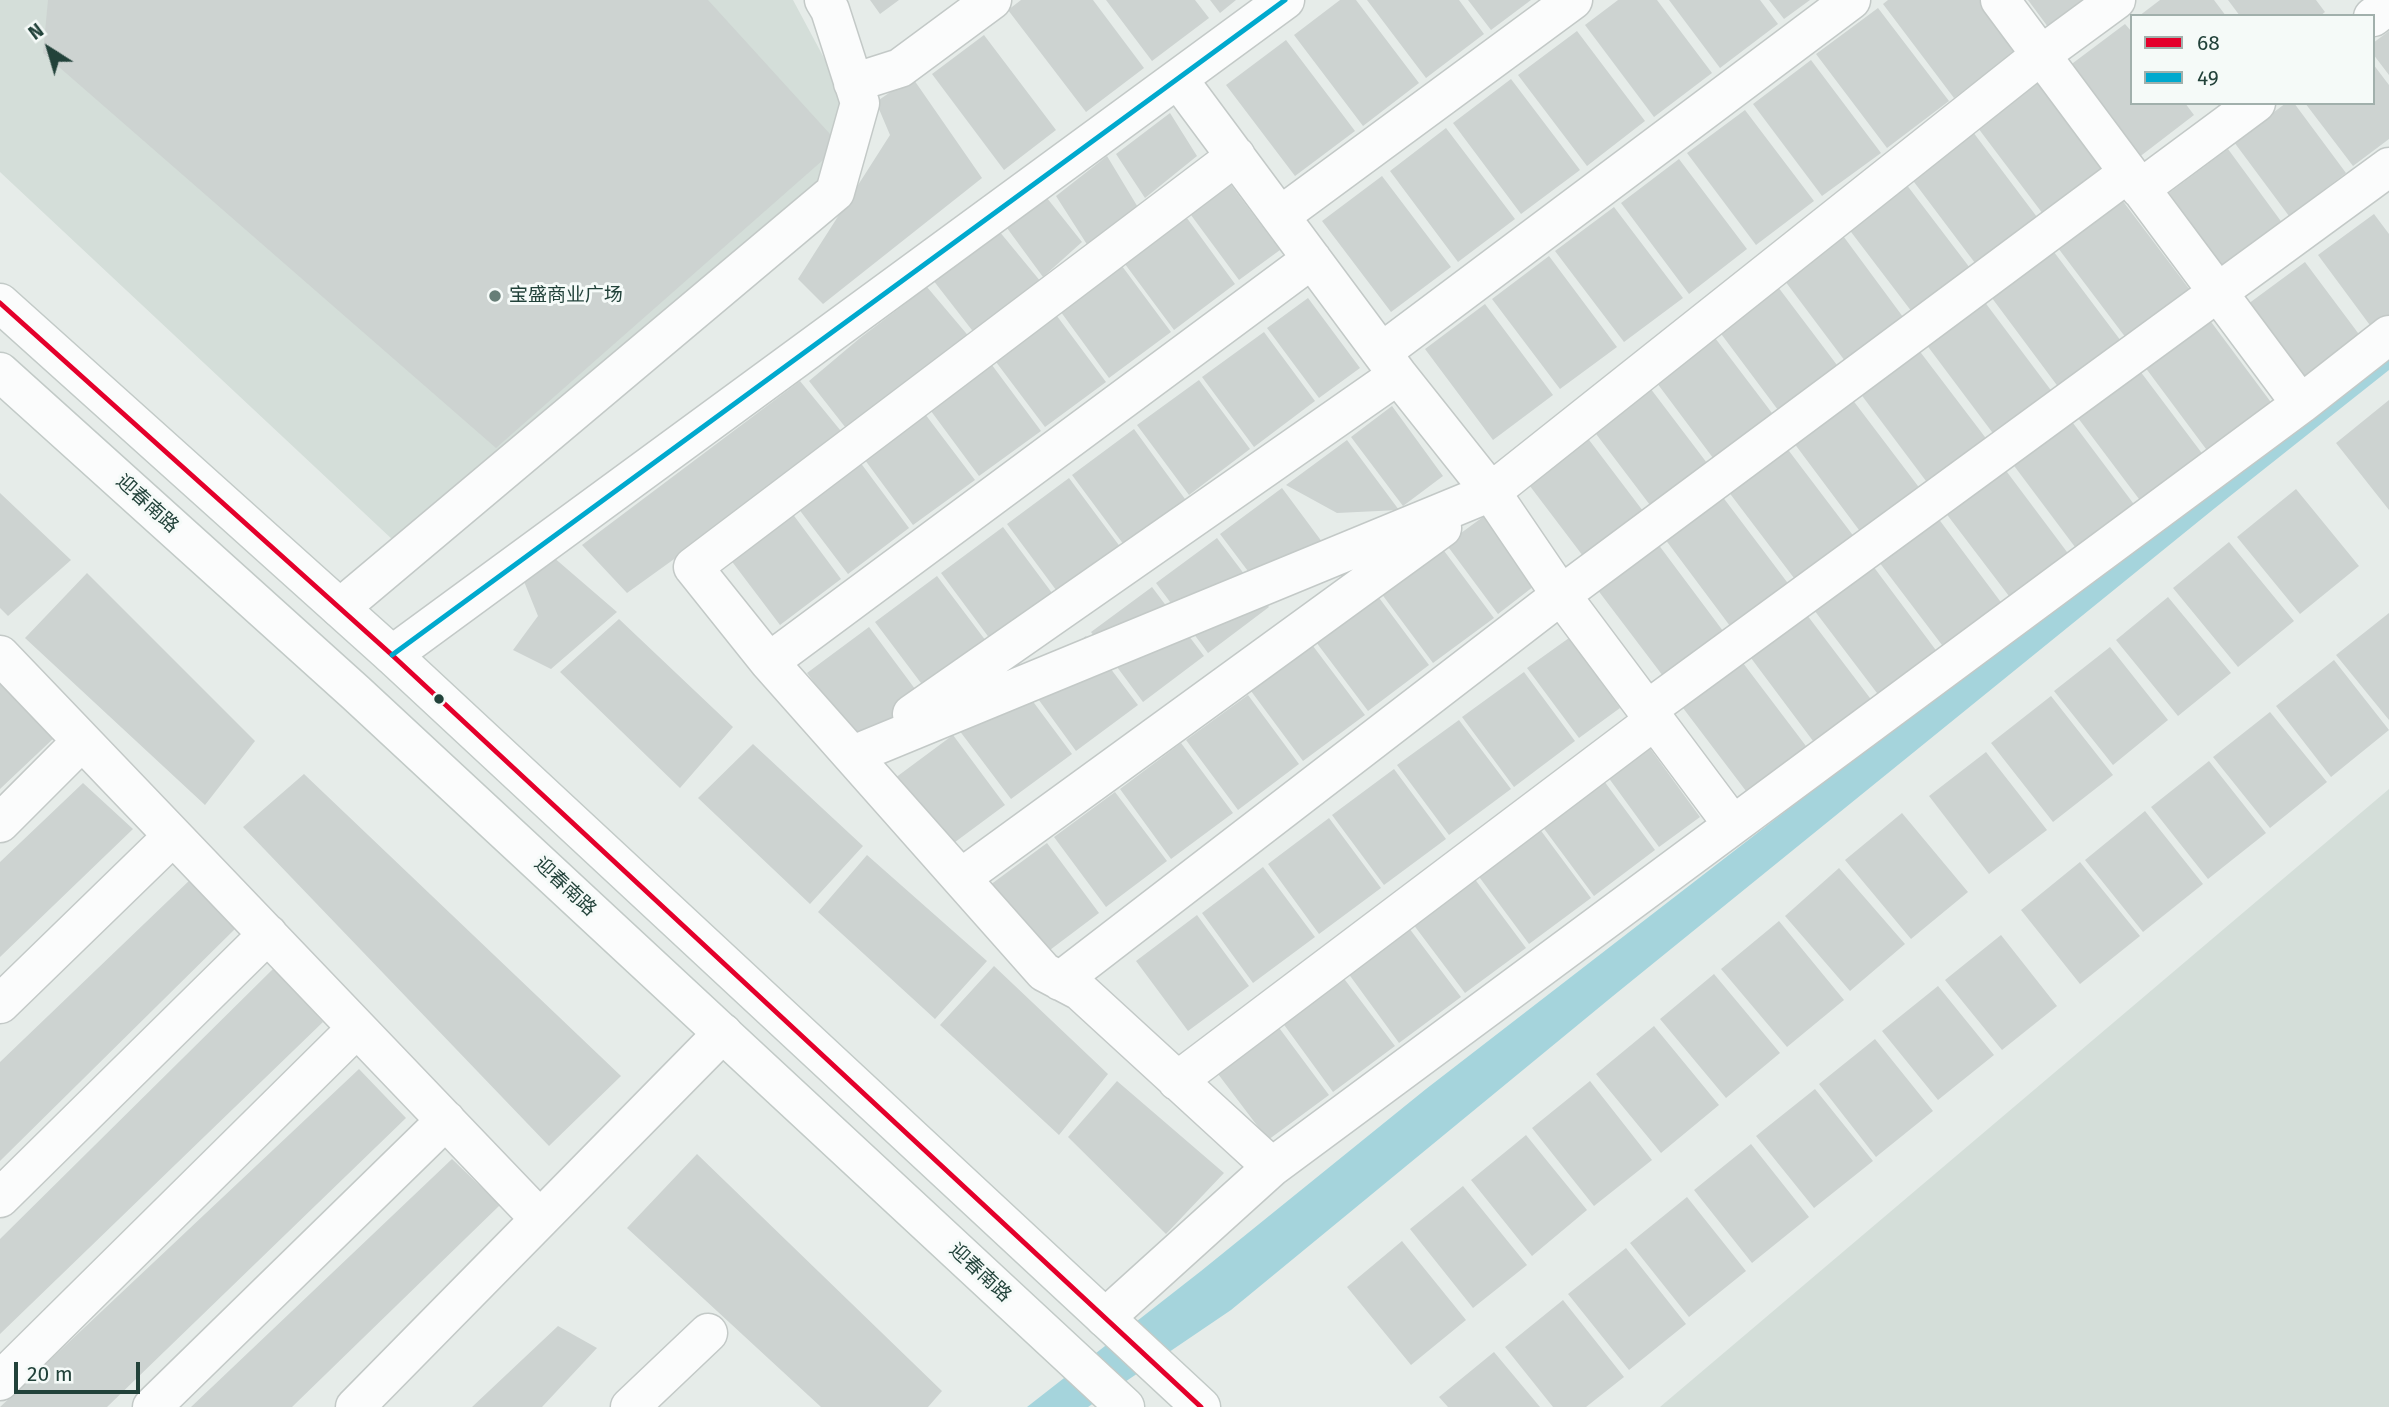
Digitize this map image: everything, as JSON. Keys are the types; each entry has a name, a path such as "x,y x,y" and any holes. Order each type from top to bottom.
{"street":[{"path":"340,608 835,192 860,103 830,10 824,0"},
{"path":"853,83 900,68 992,0"},
{"path":"391,655 1285,0"},
{"path":"1280,216 1573,0"},
{"path":"853,755 1390,364 1851,0"},
{"path":"2000,0 2301,404"},
{"path":"961,878 1491,492 2041,55 2116,0"},
{"path":"1178,79 1390,364 1491,492 1561,595 1733,825"},
{"path":"1060,981 1561,595 2134,181 2253,105"},
{"path":"1236,156 693,567 769,662 1044,972 1080,991 1272,1167"},
{"path":"1177,1081 1651,715 2389,167"},
{"path":"769,662 1312,259"},
{"path":"0,303 340,608 1200,1407"},
{"path":"1105,1318 1272,1167 2301,404 2389,335"},
{"name":"迎春南路","path":"0,372 356,693 1125,1407"},
{"path":"853,755 1491,492"},
{"path":"0,655 540,1219"},
{"path":"0,823 82,741"},
{"path":"0,1004 173,835"},
{"path":"0,1198 268,934"},
{"path":"0,1381 357,1028"},
{"path":"355,1407 723,1033"},
{"path":"152,1407 446,1120"},
{"path":"630,1407 708,1332"}],"shaded area":[{"name":"宝盛商业广场","path":"0,0 793,0 839,86 843,119 819,194 394,541 0,172"},
{"path":"2389,789 2389,1407 1660,1407"}],"water":[{"path":"2389,345 2389,370 1613,996 1231,1310 1088,1407 1027,1407 1426,1089"}],"building":[{"name":"宝盛商业广场","path":"48,0 708,0 840,145 496,448 43,53"},
{"path":"870,0 899,0 880,14"},
{"path":"1021,0 1093,0 1144,68 1086,112 1008,10"},
{"path":"1106,0 1195,0 1209,18 1152,61"},
{"path":"1210,0 1236,0 1220,13"},
{"path":"1340,0 1356,0 1419,83 1363,126 1294,35"},
{"path":"1367,0 1459,0 1484,34 1426,78"},
{"path":"1468,0 1531,0 1491,30"},
{"path":"1618,0 1657,0 1712,73 1654,117 1585,25"},
{"path":"1669,0 1760,0 1778,24 1720,68"},
{"path":"1769,0 1810,0 1784,19"},
{"path":"1888,0 1980,0 2018,50 1954,98 1883,4"},
{"path":"2028,0 2084,0 2048,27"},
{"path":"2160,0 2214,0 2224,14 2142,14"},
{"path":"2228,0 2316,0 2325,12 2322,14 2238,14"},
{"path":"1878,8 1949,101 1887,148 1816,54"},
{"path":"2125,24 2130,30 2130,105 2186,105 2194,115 2138,158 2069,66"},
{"path":"1577,31 1645,121 1587,166 1518,75"},
{"path":"2389,31 2389,75 2375,57 2375,42"},
{"path":"984,35 1056,130 1004,170 932,74"},
{"path":"1286,40 1355,131 1295,176 1226,85"},
{"path":"1811,60 1881,153 1822,196 1753,104"},
{"path":"2375,67 2389,85 2389,139 2353,166 2307,105 2375,105"},
{"path":"2039,76 2110,170 2046,218 1975,124"},
{"path":"912,77 982,178 823,304 798,279 890,135 876,102"},
{"path":"1511,79 1580,170 1521,214 1453,123"},
{"path":"2283,105 2295,105 2346,173 2289,216 2234,142"},
{"path":"1745,110 1814,201 1756,245 1687,153"},
{"path":"1170,113 1197,156 1145,198 1116,154"},
{"path":"1446,128 1515,219 1458,262 1390,171"},
{"path":"1970,128 2040,221 1978,267 1908,174"},
{"path":"2228,149 2283,224 2224,268 2169,193"},
{"path":"1107,156 1139,209 1088,246 1056,196"},
{"path":"1679,159 1747,249 1689,294 1621,203"},
{"path":"1382,176 1451,267 1391,312 1322,221"},
{"path":"1903,180 1973,272 1915,316 1845,224"},
{"path":"1228,181 1280,250 1239,280 1188,211"},
{"path":"2119,196 2190,290 2126,338 2055,244"},
{"path":"1047,198 1082,242 1043,277 1007,228"},
{"path":"1614,207 1683,298 1624,342 1555,251"},
{"path":"1184,214 1235,284 1174,330 1122,260"},
{"path":"2374,214 2389,234 2389,315 2372,328 2318,255"},
{"path":"1838,229 1906,321 1848,365 1779,273"},
{"path":"999,231 1041,282 975,334 933,280"},
{"path":"2051,248 2121,341 2059,388 1989,294"},
{"path":"1549,256 1617,347 1560,389 1492,299"},
{"path":"1119,262 1171,332 1109,378 1058,308"},
{"path":"2305,262 2364,341 2308,383 2248,304"},
{"path":"1772,279 1840,369 1781,414 1713,323"},
{"path":"927,287 971,339 849,432 809,381"},
{"path":"1308,298 1360,368 1319,398 1267,328"},
{"path":"1984,301 2053,393 1995,436 1926,344"},
{"path":"1485,304 1553,395 1493,440 1425,349"},
{"path":"2203,311 2273,405 2209,453 2139,359"},
{"path":"1054,312 1106,382 1045,427 993,358"},
{"path":"1706,326 1775,417 1716,462 1648,371"},
{"path":"1264,332 1315,401 1254,447 1202,377"},
{"path":"1918,349 1988,441 1929,485 1860,393"},
{"path":"989,361 1041,431 979,476 928,407"},
{"path":"2134,363 2204,456 2142,503 2072,410"},
{"path":"1641,376 1710,467 1653,509 1584,418"},
{"path":"1199,380 1250,449 1189,495 1137,425"},
{"path":"800,381 845,436 627,593 582,545"},
{"path":"1852,399 1921,490 1862,534 1794,443"},
{"path":"2389,400 2389,510 2336,443"},
{"path":"1392,406 1443,476 1403,506 1351,437"},
{"path":"922,410 975,480 913,525 862,456"},
{"path":"2067,415 2136,507 2078,551 2009,459"},
{"path":"1577,424 1646,515 1586,560 1517,469"},
{"path":"1134,429 1185,499 1124,545 1072,475"},
{"path":"1347,440 1399,510 1337,513 1286,485"},
{"path":"1786,447 1855,538 1797,582 1728,491"},
{"path":"857,458 909,528 848,574 795,504"},
{"path":"2001,464 2070,556 2012,600 1942,508"},
{"path":"1069,478 1121,548 1059,594 1007,524"},
{"path":"1282,488 1334,558 1272,603 1220,534"},
{"path":"2296,489 2359,566 2300,614 2237,537"},
{"path":"0,493 71,560 8,616 0,608"},
{"path":"1722,496 1790,586 1733,630 1665,539"},
{"path":"789,509 841,579 780,625 727,555"},
{"path":"1487,514 1538,583 1498,614 1446,544"},
{"path":"1935,514 2003,605 1945,649 1876,558"},
{"path":"1003,527 1055,597 993,643 941,573"},
{"path":"1217,538 1269,607 1208,653 1156,583"},
{"path":"2229,542 2294,621 2238,667 2173,588"},
{"path":"1658,544 1726,635 1666,680 1597,589"},
{"path":"1442,548 1494,618 1433,663 1381,593"},
{"path":"552,556 617,612 551,669 513,650 538,616 523,579"},
{"path":"1870,562 1938,653 1880,697 1811,606"},
{"path":"87,573 255,741 205,805 25,638"},
{"path":"937,576 989,645 927,691 875,622"},
{"path":"1152,587 1204,656 1143,702 1091,632"},
{"path":"1377,595 1429,665 1368,711 1316,642"},
{"path":"2168,597 2231,673 2178,716 2116,640"},
{"path":"1804,611 1873,702 1816,745 1748,654"},
{"path":"2389,613 2389,720 2336,655"},
{"path":"619,619 733,727 680,788 560,672"},
{"path":"869,627 921,697 859,743 807,673"},
{"path":"1086,636 1138,705 1076,751 1025,681"},
{"path":"1569,638 1620,708 1579,738 1527,668"},
{"path":"1313,646 1365,715 1303,761 1251,691"},
{"path":"2110,647 2168,720 2113,765 2054,691"},
{"path":"1740,659 1809,750 1749,795 1680,704"},
{"path":"2334,660 2389,730 2331,777 2276,706"},
{"path":"1524,672 1575,741 1514,787 1462,717"},
{"path":"0,684 55,737 0,789"},
{"path":"1020,684 1072,754 1011,799 959,730"},
{"path":"1248,695 1299,764 1238,810 1186,740"},
{"path":"2051,696 2113,775 2053,822 1991,743"},
{"path":"2270,712 2327,782 2270,828 2213,757"},
{"path":"1459,720 1511,789 1449,835 1397,765"},
{"path":"953,735 1005,805 943,851 891,781"},
{"path":"1181,743 1233,813 1171,859 1120,789"},
{"path":"753,744 863,846 810,904 698,798"},
{"path":"1649,747 1700,817 1659,847 1608,777"},
{"path":"1986,752 2047,830 1989,874 1929,796"},
{"path":"2209,761 2266,833 2208,879 2151,807"},
{"path":"1394,769 1446,839 1384,885 1332,815"},
{"path":"304,774 621,1076 549,1146 243,827"},
{"path":"1604,781 1655,850 1594,896 1542,826"},
{"path":"83,783 133,829 0,957 0,862"},
{"path":"1115,792 1167,861 1106,907 1054,837"},
{"path":"2145,811 2203,884 2143,932 2085,860"},
{"path":"1902,813 1968,892 1911,939 1845,860"},
{"path":"1329,818 1381,888 1319,934 1268,864"},
{"path":"1539,828 1591,898 1529,944 1477,874"},
{"path":"1047,843 1099,913 1038,959 986,888"},
{"path":"867,855 987,961 935,1019 818,912"},
{"path":"2080,862 2140,936 2080,984 2021,910"},
{"path":"1263,867 1315,937 1253,983 1202,913"},
{"path":"1839,868 1905,944 1850,991 1785,916"},
{"path":"193,877 239,925 0,1161 0,1062"},
{"path":"1474,878 1526,948 1465,993 1413,924"},
{"path":"1197,915 1249,986 1188,1031 1136,961"},
{"path":"1779,921 1844,1000 1787,1047 1721,969"},
{"path":"1409,928 1461,997 1399,1043 1348,973"},
{"path":"2001,935 2057,1006 2002,1050 1945,980"},
{"path":"994,966 1108,1074 1059,1135 940,1025"},
{"path":"274,968 323,1022 0,1334 0,1239"},
{"path":"1714,974 1780,1053 1726,1098 1660,1019"},
{"path":"1342,976 1395,1046 1333,1092 1282,1022"},
{"path":"1938,986 1994,1055 1938,1100 1882,1031"},
{"path":"1277,1025 1329,1095 1268,1140 1215,1070"},
{"path":"1654,1026 1719,1105 1661,1153 1596,1074"},
{"path":"1875,1039 1933,1111 1876,1157 1819,1084"},
{"path":"359,1069 406,1118 107,1407 0,1407"},
{"path":"1117,1081 1224,1173 1166,1234 1068,1137"},
{"path":"1590,1081 1652,1160 1594,1206 1532,1128"},
{"path":"1815,1089 1873,1161 1814,1208 1756,1136"},
{"path":"1526,1135 1587,1210 1532,1256 1471,1180"},
{"path":"1751,1144 1809,1217 1752,1263 1694,1190"},
{"path":"697,1154 942,1391 928,1407 821,1407 627,1228"},
{"path":"452,1159 500,1205 292,1407 191,1407"},
{"path":"1463,1186 1527,1265 1473,1308 1410,1229"},
{"path":"1687,1197 1746,1271 1689,1317 1630,1243"},
{"path":"1402,1241 1466,1320 1411,1365 1347,1287"},
{"path":"1626,1248 1686,1324 1629,1370 1568,1294"},
{"path":"1563,1300 1624,1377 1586,1407 1553,1407 1505,1347"},
{"path":"558,1326 597,1348 542,1407 472,1407"},
{"path":"1494,1352 1540,1407 1448,1407 1439,1397"}],"transit line":[{"name":"49","path":"392,655 1285,0"},
{"name":"68","path":"0,303 392,655 1201,1407"}],"place":[{"name":"宝盛商业广场","path":"495,296"}]}
